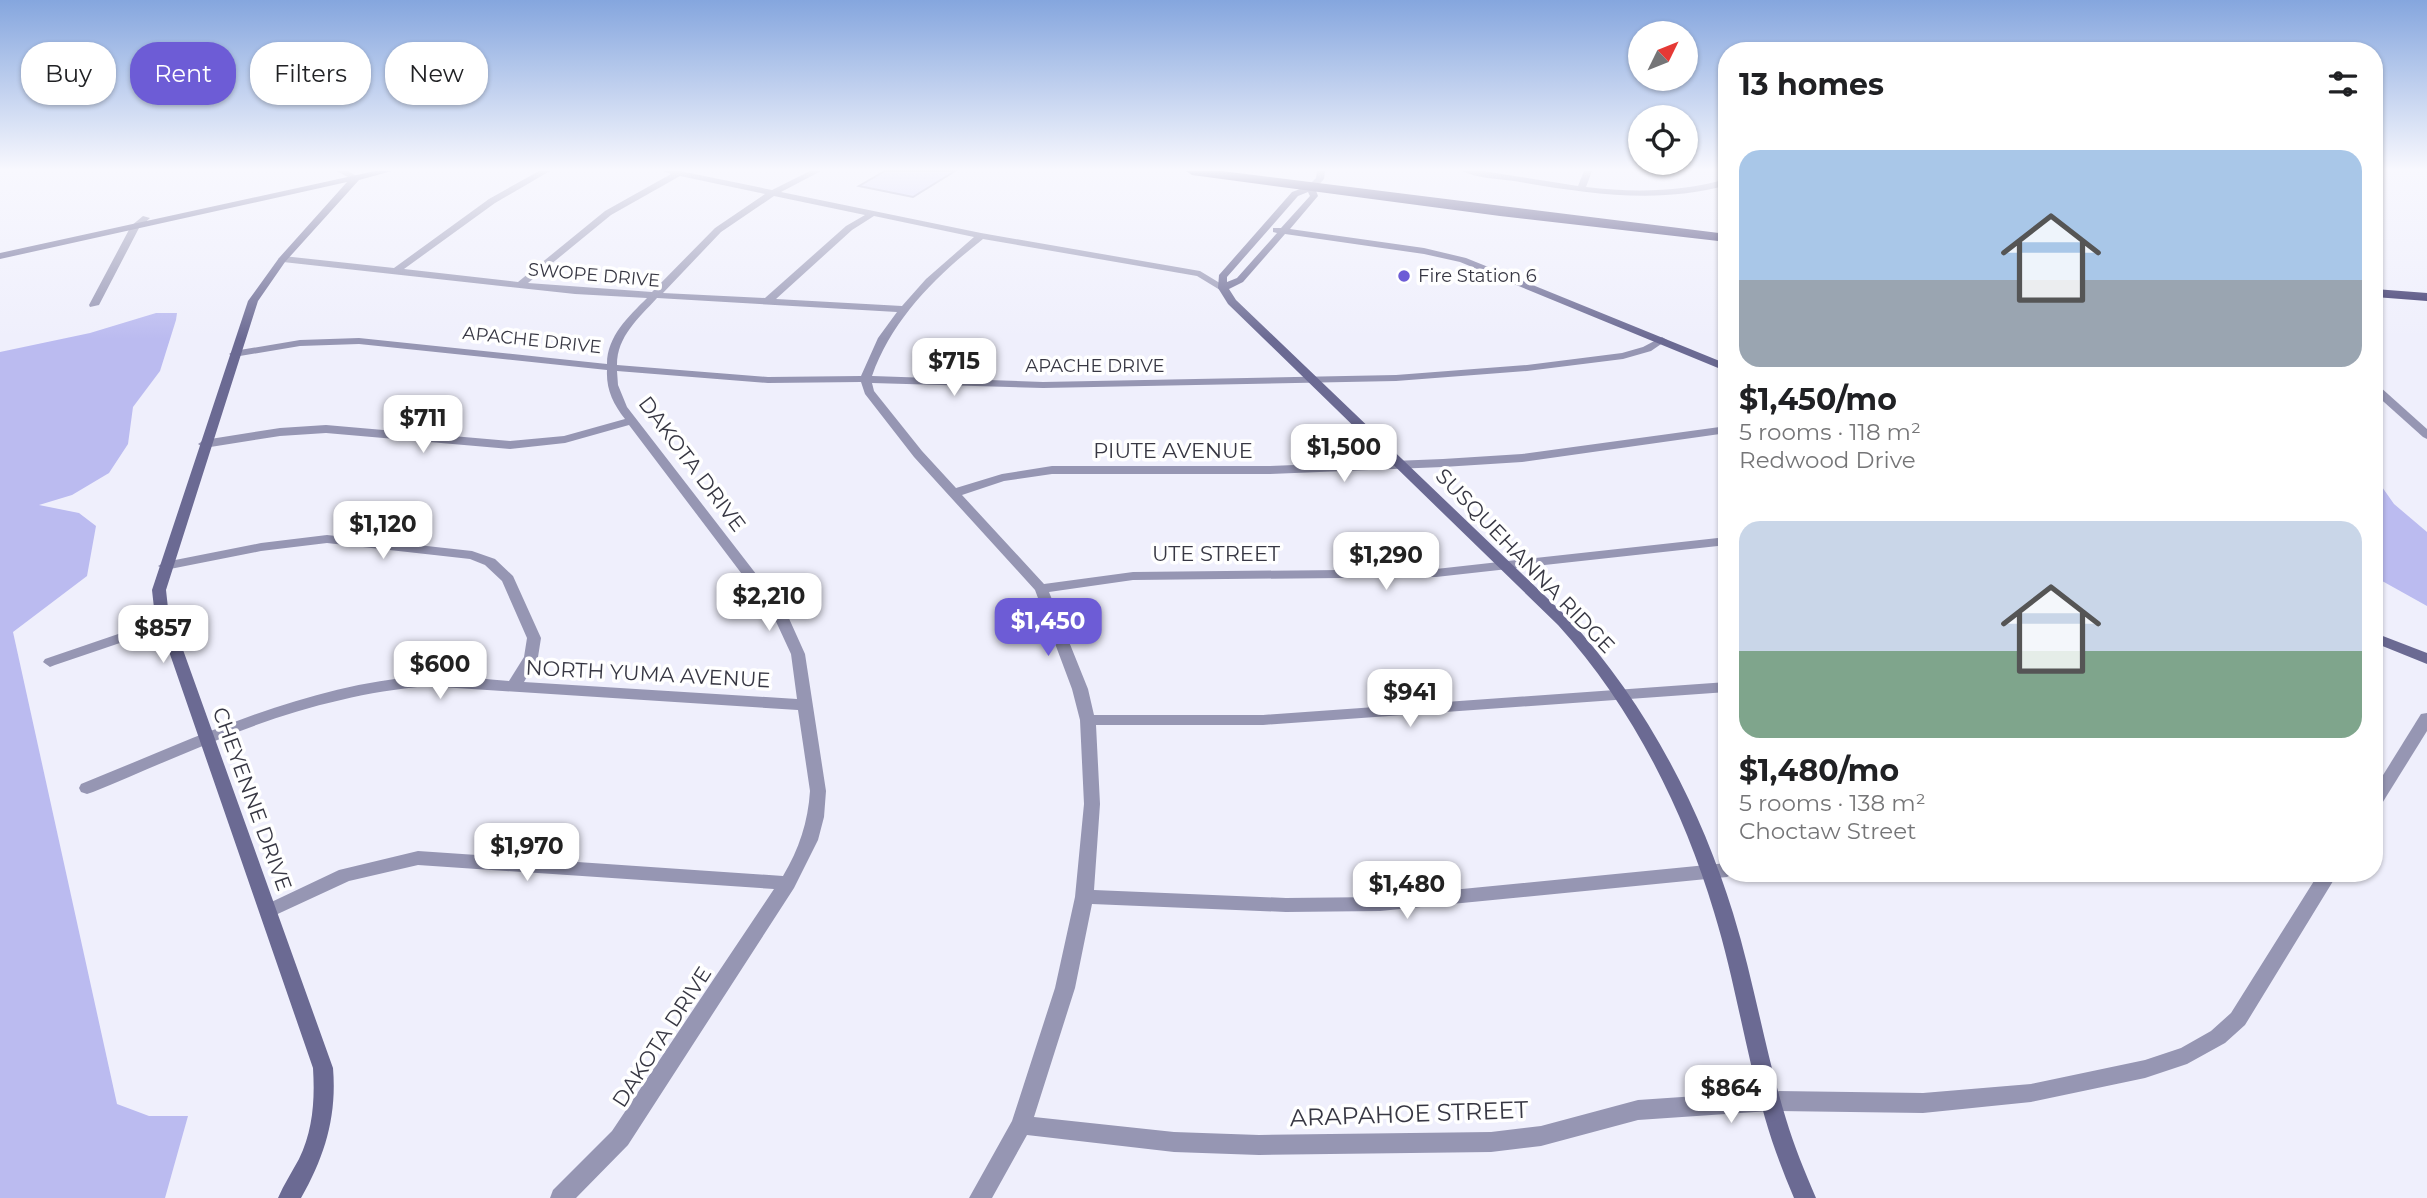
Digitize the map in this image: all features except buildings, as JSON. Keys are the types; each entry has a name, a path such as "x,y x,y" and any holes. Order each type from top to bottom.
{"highway":[{"path":"1635,227 1718,237"},
{"path":"2383,294 2427,297"}],"street":[{"path":"0,256 131,227"},
{"path":"94,304 135,227"},
{"name":"CHEYENNE DRIVE","path":"289,1198 316,1147 327,1100 323,1068 161,608 159,590 253,301 283,259 312,227"},
{"path":"396,271 456,227"},
{"path":"520,285 592,227"},
{"name":"DAKOTA DRIVE","path":"561,1198 621,1138 788,883 809,847 818,813 818,792 798,654 780,614 615,396 612,366 618,338 723,227"},
{"path":"767,302 834,240 853,227"},
{"path":"936,227 1200,274 1223,288"},
{"path":"1223,288 1240,280 1286,227"},
{"path":"1223,288 1222,277 1265,229 1424,251 1463,260 1718,364"},
{"path":"981,236 946,263 904,309 865,379 869,392 918,454 1041,589 1080,689 1088,720 1092,804 1084,897 1065,988 1021,1125 981,1198"},
{"name":"SWOPE DRIVE","path":"283,259 520,285 655,296 904,309"},
{"name":"SUSQUEHANNA RIDGE","path":"1223,288 1232,302 1400,463 1588,650 1618,693 1718,869"},
{"name":"APACHE DRIVE","path":"234,354 308,342 359,341 768,380 865,379 1044,385 1314,381 1527,368 1623,356 1647,349 1662,340"},
{"path":"2383,395 2427,435"},
{"path":"205,444 280,432 326,429 510,445 565,439 632,421"},
{"name":"PIUTE AVENUE","path":"954,493 1002,478 1052,470 1269,470 1522,458 1718,430"},
{"path":"165,566 261,547 327,539 472,555 490,562 508,579 534,638 531,657 513,687"},
{"name":"UTE STREET","path":"1041,589 1133,576 1366,575 1505,566 1718,542"},
{"path":"50,662 168,622"},
{"path":"2383,641 2427,659"},
{"name":"NORTH YUMA AVENUE","path":"87,788 301,704 369,687 426,681 806,705"},
{"path":"1088,720 1263,720 1718,688"},
{"path":"2383,788 2427,718"},
{"path":"269,911 345,875 418,858 788,883"},
{"path":"1084,897 1286,905 1380,904 1718,871"},
{"name":"SUSQUEHANNA RIDGE","path":"1721,882 1770,1101 1793,1174 1805,1198"},
{"name":"ARAPAHOE STREET","path":"1021,1125 1174,1142 1259,1145 1492,1142 1541,1136 1638,1110 1770,1101 1923,1102 2031,1093 2145,1069 2187,1055 2218,1037 2238,1019 2323,882"}],"shaded area":[{"path":"156,313 177,313 176,320 160,371 133,407 128,444 109,473 72,495 39,505 79,513 96,526 87,576 13,632 117,1104 149,1116 188,1116 165,1198 0,1198 0,352 90,333"},
{"path":"2383,488 2394,504 2427,532 2427,606 2383,581"}],"place":[{"name":"Fire Station 6","path":"1404,276"}]}
